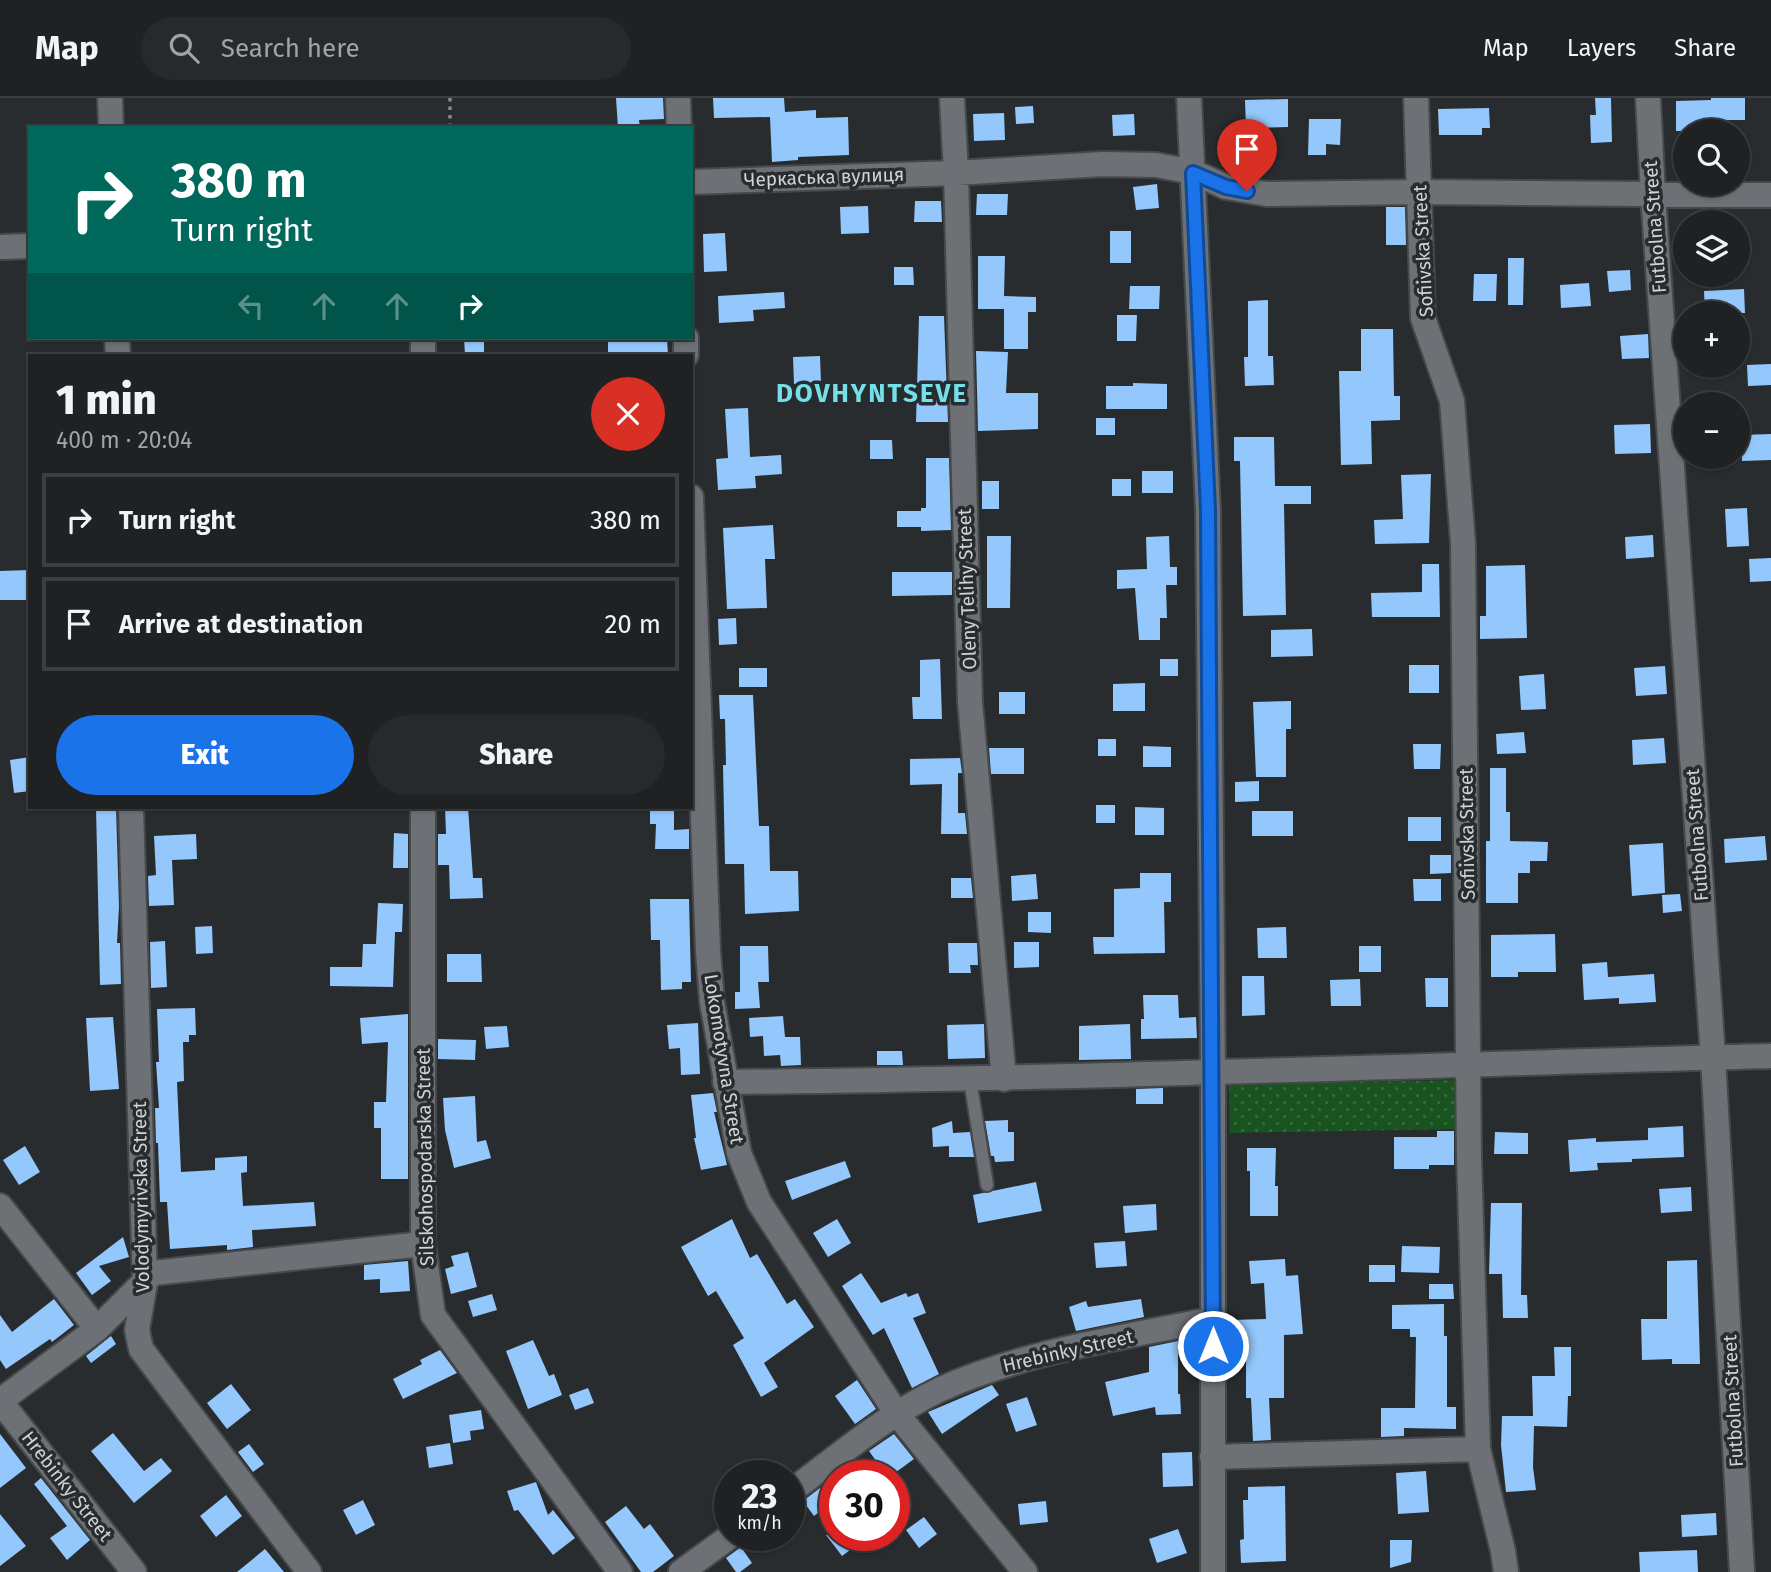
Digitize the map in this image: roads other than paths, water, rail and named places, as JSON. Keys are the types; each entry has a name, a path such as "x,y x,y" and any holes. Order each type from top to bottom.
{"street":[{"path":"110,98 111,126"},
{"path":"678,98 679,126"},
{"name":"Oleny Telihy Street","path":"952,98 970,702 1004,1079"},
{"path":"1189,98 1208,510 1213,1071 1213,1572"},
{"name":"Sofiivska Street","path":"1416,98 1423,318 1452,401 1463,543 1469,1157 1478,1449 1506,1572"},
{"name":"Futbolna Street","path":"1648,98 1713,1057 1742,1572"},
{"name":"Черкаська вулиця","path":"693,182 956,173 1103,164 1156,165 1193,173 1226,187 1267,194 1420,192 1771,195"},
{"path":"0,247 28,246"},
{"name":"Lokomotyvna Street","path":"693,550 708,951 712,1002 739,1153 759,1202 897,1414 1025,1572"},
{"name":"Volodymyrivska Street","path":"131,809 145,1283 137,1330 141,1349 309,1572"},
{"name":"Silskohospodarska Street","path":"423,809 423,1244 433,1315 620,1572"},
{"path":"725,1082 970,1080 1771,1056"},
{"path":"0,1206 97,1329"},
{"path":"0,1401 97,1329 153,1273 423,1244"},
{"name":"Hrebinky Street","path":"805,1481 897,1414 939,1391 1007,1363 1213,1319"},
{"name":"Hrebinky Street","path":"0,1401 134,1572"},
{"path":"1212,1457 1478,1449"},
{"path":"681,1572 714,1548"}],"lane":[{"path":"970,1080 988,1185"}],"district":[{"name":"DOVHYNTSEVE","path":"872,393"}]}
